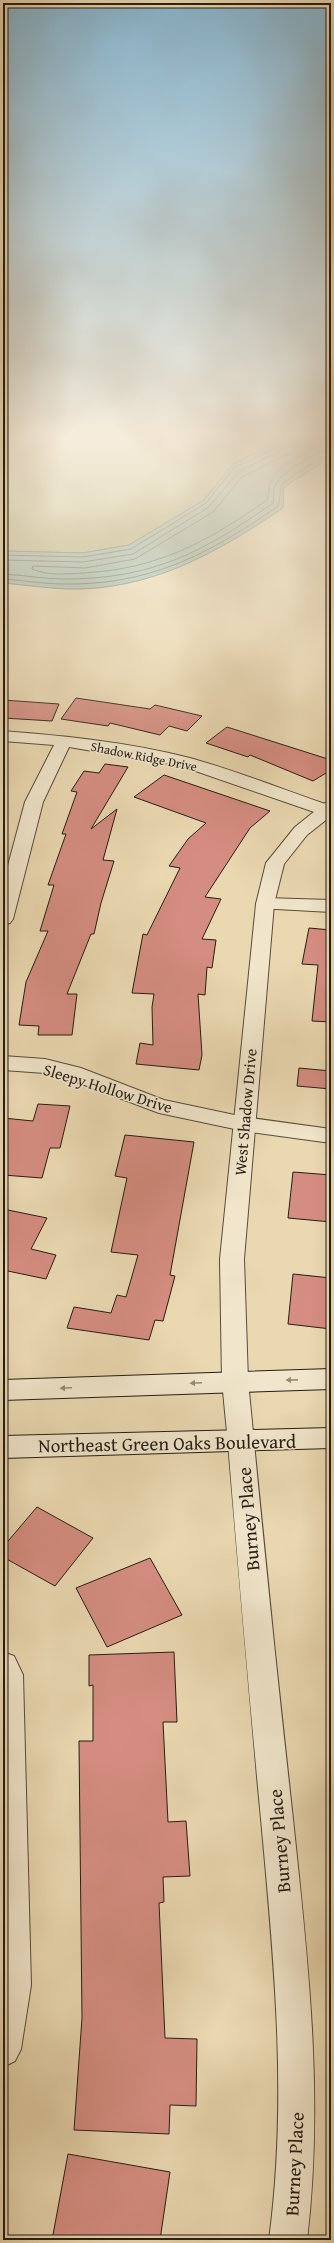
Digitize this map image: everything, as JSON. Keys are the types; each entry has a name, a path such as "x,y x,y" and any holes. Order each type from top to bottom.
{"street":[{"name":"Shadow Ridge Drive","path":"3,736 64,741 136,752 185,762 329,808"},
{"path":"3,919 34,802 64,741"},
{"name":"West Shadow Drive","path":"241,1443 235,1381 232,1259 265,904 275,863 301,832 329,808"},
{"path":"265,904 331,906"},
{"name":"Sleepy Hollow Drive","path":"3,1063 45,1066 73,1073 159,1106 244,1124 331,1136"},
{"path":"3,1390 235,1381 331,1379"},
{"name":"Northeast Green Oaks Boulevard","path":"3,1447 49,1444 241,1443 331,1438"},
{"name":"Burney Place","path":"241,1443 292,1978 298,2092 295,2200 288,2240"},
{"path":"3,2049 14,1985 8,1675 4,1666"}],"shaded area":[{"path":"3,542 135,542 129,545 83,553 3,551"}],"water":[{"path":"135,542 230,542 208,554 181,566 126,584 97,588 67,589 3,583 3,551 83,553 129,545"}],"building":[{"path":"76,698 150,709 155,705 202,716 187,731 169,726 160,735 110,723 108,726 61,719"},
{"path":"3,700 59,704 52,721 3,718"},
{"path":"227,727 331,760 331,770 313,781 250,755 248,757 206,743"},
{"path":"105,764 128,767 91,829 117,809 103,860 114,861 101,903 94,934 91,934 67,994 77,994 72,1035 38,1035 39,1026 19,1025 26,982 48,931 40,931 54,885 48,885 66,834 62,834 77,792 71,791 84,771 99,773"},
{"path":"164,775 270,811 250,828 205,897 221,899 202,939 216,940 212,968 207,967 205,995 198,994 202,1055 199,1070 136,1064 140,1043 153,1045 152,1007 154,994 132,993 143,934 147,935 180,868 169,866 188,839 206,823 134,797"},
{"path":"309,928 331,930 331,1022 312,1021 318,965 302,964"},
{"path":"299,1068 331,1071 331,1089 297,1086"},
{"path":"38,1104 70,1106 60,1148 50,1148 42,1178 3,1175 3,1118 33,1121"},
{"path":"125,1135 194,1142 170,1275 175,1276 163,1321 155,1320 149,1340 67,1328 74,1307 111,1313 117,1295 126,1297 138,1255 111,1252 127,1178 115,1176"},
{"path":"293,1172 331,1175 331,1222 288,1218"},
{"path":"3,1209 47,1218 31,1249 56,1255 46,1279 3,1270"},
{"path":"293,1274 331,1278 331,1329 288,1324"},
{"path":"37,1507 93,1538 55,1586 3,1557 3,1547"},
{"path":"150,1558 182,1615 107,1647 76,1588"},
{"path":"174,1652 177,1722 163,1722 168,1822 186,1821 190,1876 163,1877 164,1902 159,1903 165,2038 197,2039 196,2106 170,2105 169,2134 74,2130 82,2018 79,1741 93,1741 93,1685 89,1686 89,1655"},
{"path":"68,2154 170,2172 160,2240 52,2240"}]}
